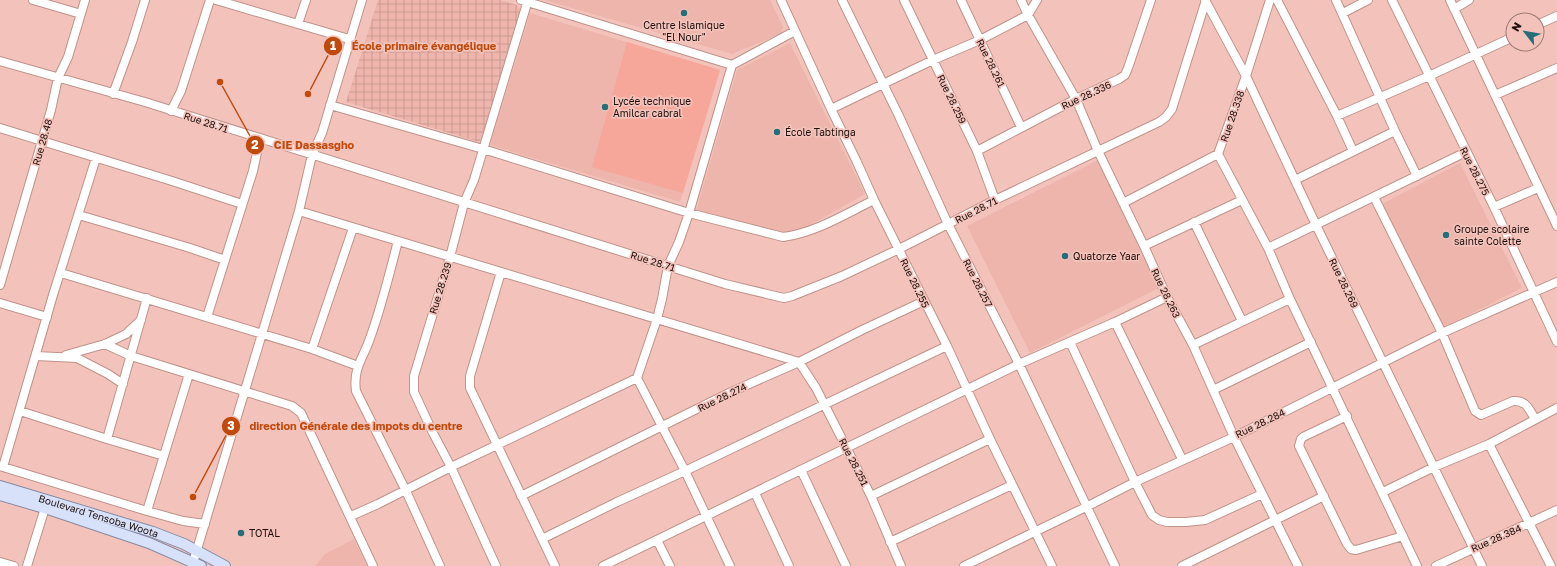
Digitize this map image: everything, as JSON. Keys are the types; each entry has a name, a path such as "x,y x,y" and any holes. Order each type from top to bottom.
{"main road":[{"name":"Boulevard Tensoba Woota","path":"0,486 152,532 196,551 225,566"},
{"name":"Boulevard Tensoba Woota","path":"0,495 45,508 149,543 195,565"}],"street":[{"path":"33,0 80,14"},
{"name":"Rue 28.48","path":"0,285 42,141 58,78 68,57 85,0"},
{"path":"112,94 132,42 145,0"},
{"path":"171,111 181,92 210,0"},
{"path":"216,0 349,39"},
{"path":"298,24 306,0"},
{"path":"195,565 196,551 299,212 312,155 322,134 349,39 362,0"},
{"name":"Rue 28.255","path":"781,0 830,110 968,389 990,439 1052,566"},
{"name":"Rue 28.257","path":"842,0 948,224 1019,364 1115,566"},
{"name":"Rue 28.259","path":"904,0 977,151 995,200"},
{"name":"Rue 28.261","path":"961,0 1021,126"},
{"name":"Rue 28.263","path":"1021,0 1076,99 1098,151 1124,203 1167,297 1193,345 1234,437 1298,566"},
{"path":"830,110 933,60 980,40 1028,15 1037,0"},
{"name":"Rue 28.336","path":"977,151 1021,126 1125,75 1151,0"},
{"name":"Rue 28.71","path":"0,61 171,111 725,284 784,298 842,276 995,200 1159,122 1172,110 1205,0"},
{"name":"Rue 28.269","path":"1205,0 1246,76 1316,225 1482,566"},
{"name":"Rue 28.338","path":"1124,203 1218,154 1246,76 1270,0"},
{"path":"1277,0 1337,116 1353,151"},
{"path":"1336,0 1417,176"},
{"path":"1343,13 1368,0"},
{"name":"Rue 28.275","path":"1392,0 1494,207 1533,293 1556,338"},
{"path":"1450,0 1557,226"},
{"path":"1454,9 1469,0"},
{"path":"525,1 732,65"},
{"name":"Rue 28.239","path":"496,566 451,467 414,392 413,385 414,376 450,257 464,203 474,180 525,1"},
{"path":"1545,22 1557,16"},
{"path":"730,566 685,471 637,378 657,319 668,266 679,242 689,213 732,65 795,31"},
{"path":"1337,116 1429,76 1505,40"},
{"path":"1495,95 1557,68"},
{"path":"330,105 483,149 689,213 783,237 796,235 815,229 874,200"},
{"path":"0,128 242,204"},
{"path":"1295,180 1395,131"},
{"path":"207,317 253,171 260,139"},
{"path":"1268,248 1466,152"},
{"path":"1218,154 1268,248 1290,299 1312,342 1417,566"},
{"path":"96,158 2,466 147,511 182,521 205,524"},
{"path":"1494,207 1538,188"},
{"path":"1374,197 1442,333 1475,410 1481,415 1512,401 1517,401 1525,404 1535,419"},
{"path":"1144,246 1242,200"},
{"path":"299,212 799,362"},
{"path":"79,215 225,260"},
{"path":"1194,222 1242,321"},
{"path":"312,348 353,228"},
{"path":"398,241 369,342 358,366 354,380 356,391 406,491 440,566"},
{"path":"501,272 470,376 470,388 555,566"},
{"path":"61,273 312,348 358,366"},
{"name":"Rue 28.284","path":"964,566 1036,532 1182,459 1234,437 1442,333 1557,282"},
{"path":"603,566 1019,364 1167,297"},
{"path":"107,439 147,298"},
{"path":"1193,345 1290,299"},
{"name":"Rue 28.274","path":"521,496 731,392 799,362 924,301"},
{"path":"0,303 47,318"},
{"path":"59,356 105,344 126,334 141,319"},
{"path":"1114,322 1182,459"},
{"path":"1070,342 1135,482 1152,515 1159,520 1167,522 1205,520 1262,494"},
{"path":"1213,390 1312,342"},
{"path":"105,344 131,356 292,406 301,413 374,566"},
{"path":"542,539 947,346"},
{"path":"36,356 77,358 108,374 123,384"},
{"name":"Rue 28.251","path":"799,362 816,388 847,448 871,496 901,566"},
{"path":"147,511 190,374"},
{"path":"351,516 406,491 451,467 637,378"},
{"path":"1383,492 1434,467 1489,444 1557,408"},
{"path":"20,411 164,456"},
{"path":"1347,416 1304,437 1299,443 1299,446 1347,544 1351,549 1356,550 1403,536"},
{"path":"871,496 990,439"},
{"path":"1489,444 1551,566"},
{"path":"801,470 846,566"},
{"path":"890,542 1012,485"},
{"path":"755,493 789,566"},
{"path":"1182,566 1324,496"},
{"path":"27,566 45,508"},
{"name":"Rue 28.384","path":"1436,566 1557,510"},
{"path":"657,540 670,566"},
{"path":"0,562 14,566"}],"shaded area":[{"path":"378,0 500,0 517,5 521,11 482,137 479,142 346,102"},
{"name":"Centre Islamique \"El Nour\"","path":"544,0 770,0 783,27 781,34 732,54"},
{"name":"Lycée technique Amilcar cabral","path":"530,13 720,70 680,202 490,145"},
{"path":"627,42 720,70 683,193 592,167"},
{"name":"École Tabtinga","path":"790,43 865,194 805,228 789,232 774,232 696,211 737,70"},
{"name":"Quatorze Yaar","path":"1100,159 1163,286 1030,353 967,226"},
{"name":"Groupe scolaire sainte Colette","path":"1460,163 1522,288 1443,328 1382,204"},
{"path":"354,539 367,566 315,566 325,554"}],"place":[{"name":"Centre Islamique \"El Nour\"","path":"684,13"},
{"name":"CIE Dassasgho","path":"220,82"},
{"name":"École primaire évangélique","path":"308,94"},
{"name":"Lycée technique Amilcar cabral","path":"605,107"},
{"name":"École Tabtinga","path":"777,132"},
{"name":"Groupe scolaire sainte Colette","path":"1446,235"},
{"name":"Quatorze Yaar","path":"1065,256"},
{"name":"direction Générale des impots du centre","path":"193,497"},
{"name":"TOTAL","path":"241,533"}]}
